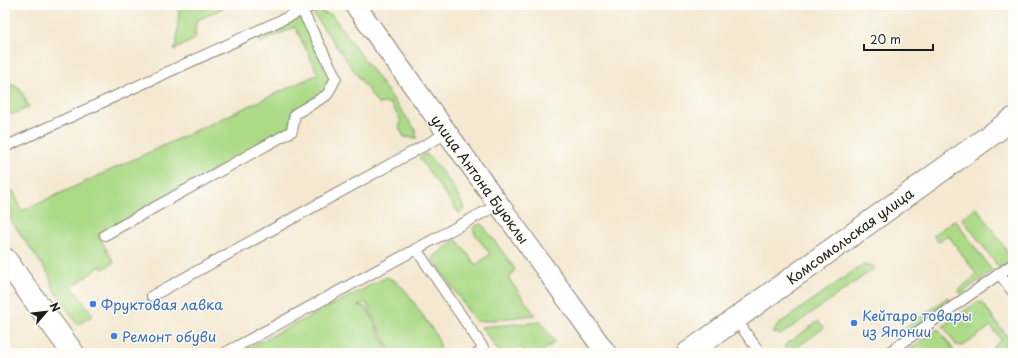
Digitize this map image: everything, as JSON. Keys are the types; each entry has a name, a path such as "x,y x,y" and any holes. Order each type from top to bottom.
{"main road":[{"name":"Комсомольская улица","path":"688,353 1013,119"},
{"path":"5,259 67,349"}],"street":[{"name":"улица Антона Буюклы","path":"360,7 447,133 606,353"}],"lane":[{"path":"5,147 314,5"},
{"path":"105,235 292,131 295,114 327,95 336,78 302,10"},
{"path":"152,296 447,133"},
{"path":"225,353 499,204"},
{"path":"416,249 484,349 478,353"},
{"path":"888,353 1013,264"},
{"path":"999,273 1013,292"},
{"path":"735,318 760,353"}],"green space":[{"path":"179,5 229,5 196,21 195,39 174,50 177,42"},
{"path":"321,8 323,13 331,14 415,129 417,138 404,137 399,128 401,121 390,103 378,104 312,12"},
{"path":"300,16 332,77 325,92 293,112 289,128 98,235 114,263 103,269 101,266 72,287 93,315 78,325 55,292 48,273 9,218 5,194 13,191 22,211 318,74 295,27 260,43 258,35"},
{"path":"5,83 19,87 29,107 11,115 7,108 5,108"},
{"path":"426,154 442,172 462,203 464,209 459,213 419,158"},
{"path":"976,207 1010,255 1013,254 1013,259 1000,269 962,218"},
{"path":"955,220 992,271 961,294 958,290 977,275 948,235 938,242 933,235"},
{"path":"482,224 515,269 509,279 535,315 476,322 432,258 456,239 476,265 490,254 475,234 473,228"},
{"path":"862,265 874,266 875,268 782,334 772,333 779,324"},
{"path":"387,277 398,283 406,291 436,335 440,345 440,353 391,353 366,302 358,306 365,307 368,310 389,353 238,353"},
{"path":"948,297 951,301 908,332 905,328"},
{"path":"980,302 1008,338 1006,344 996,352 993,347 1001,340 991,326 963,346 956,345 943,326 976,303"},
{"path":"818,321 824,328 789,353 784,346"},
{"path":"541,322 555,342 540,353 525,353 521,347 512,353 500,353 481,327"},
{"path":"938,329 953,349 952,353 905,353"}],"place":[{"name":"Фруктовая лавка","path":"93,304"},
{"name":"Кейтаро товары из Японии","path":"854,323"},
{"name":"Ремонт обуви","path":"114,336"}]}
